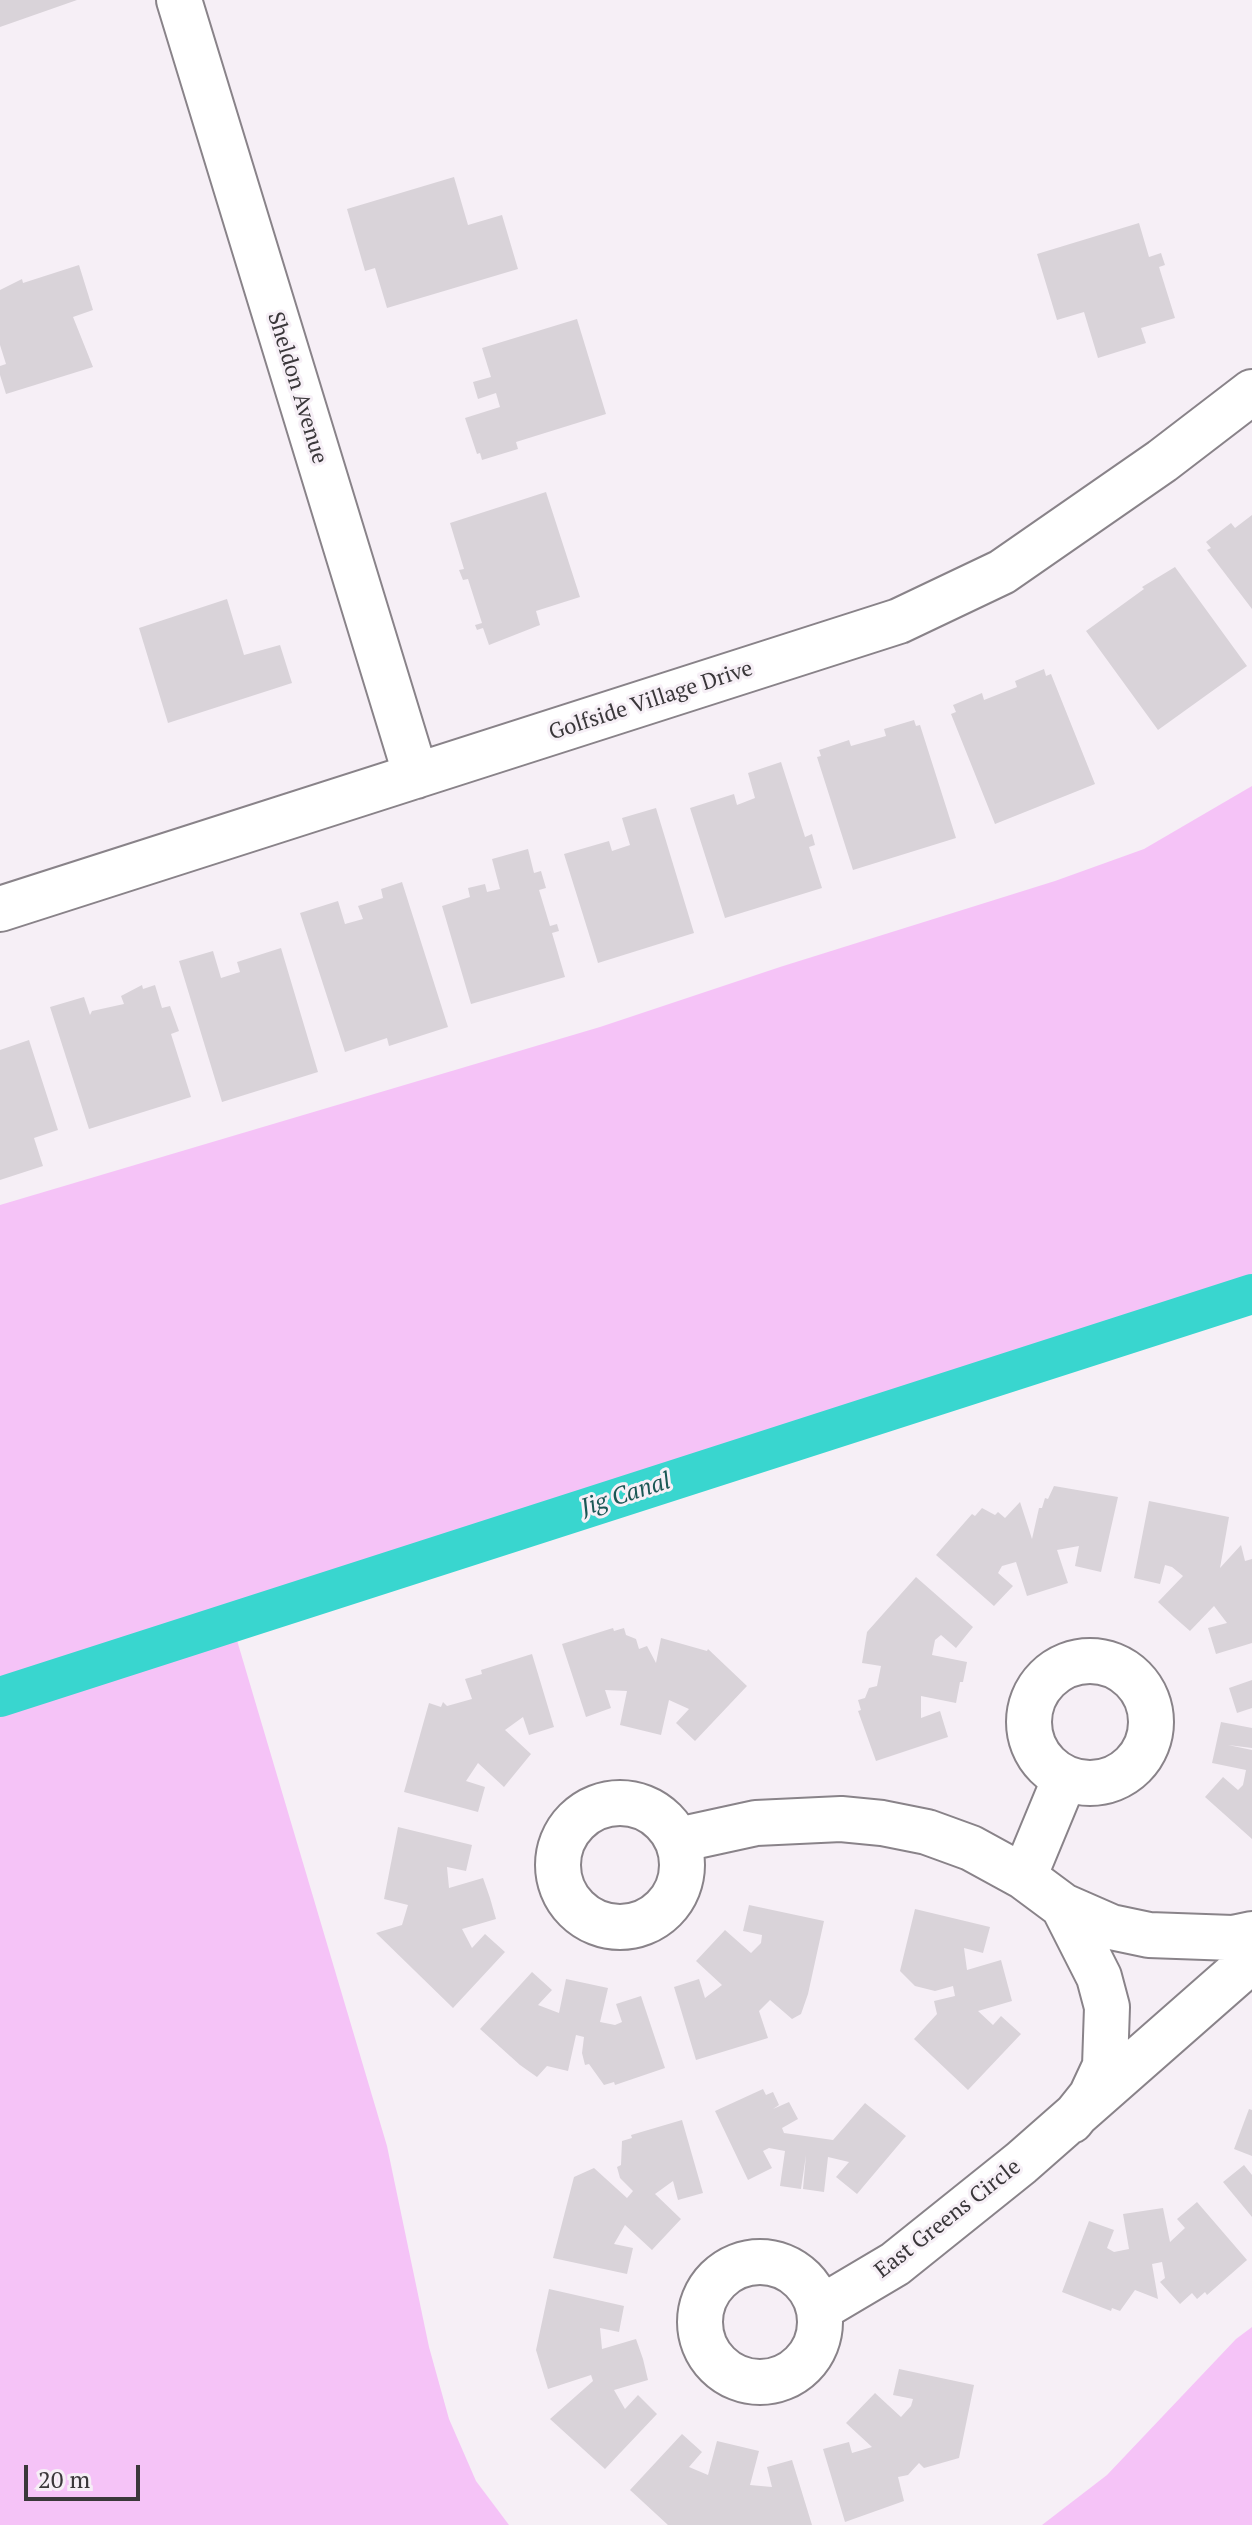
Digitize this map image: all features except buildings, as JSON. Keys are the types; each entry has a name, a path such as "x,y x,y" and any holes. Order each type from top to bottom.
{"street":[{"name":"Sheldon Avenue","path":"179,0 416,776"},
{"name":"Golfside Village Drive","path":"0,909 899,621 951,599 1002,572 1162,461 1252,392"},
{"path":"1024,1877 1065,1778"},
{"path":"678,1840 756,1823 841,1819 882,1823 927,1832 971,1848 1024,1877 1063,1906 1111,1927 1149,1935 1233,1938 1252,1934"},
{"path":"1063,1906 1095,1966 1107,2007 1105,2066 1091,2096 1071,2121"},
{"path":"1071,2121 1252,1960"},
{"name":"East Greens Circle","path":"819,2309 895,2264 1071,2121"}],"shaded area":[{"path":"1252,786 1252,1295 228,1610 387,2146 429,2347 449,2419 476,2481 509,2525 0,2525 0,1205 600,1027 1055,881 1144,849"},
{"path":"1252,2327 1252,2525 1042,2525 1107,2475 1236,2339"}],"waterway":[{"name":"Jig Canal","path":"0,1697 1252,1294"}]}
